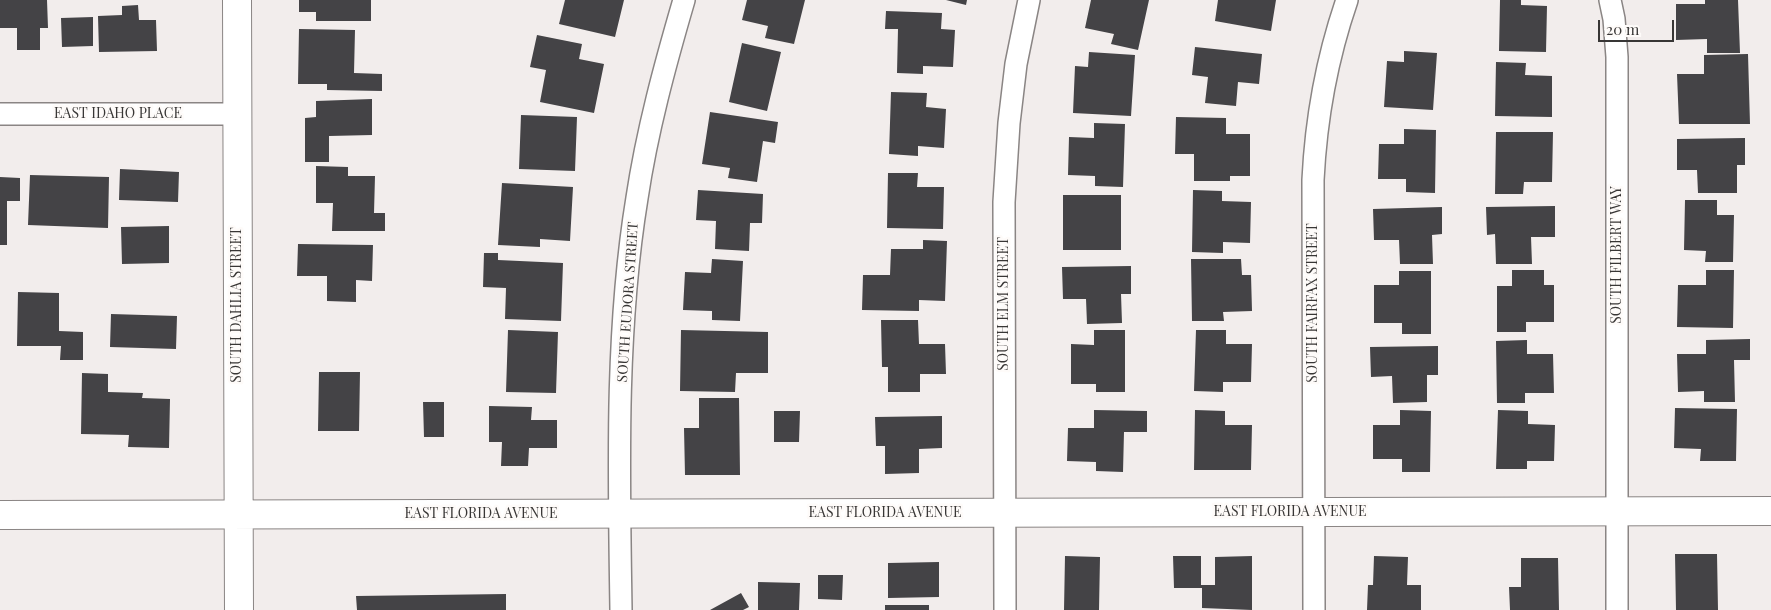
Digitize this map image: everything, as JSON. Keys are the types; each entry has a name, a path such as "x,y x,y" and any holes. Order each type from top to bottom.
{"street":[{"name":"SOUTH DAHLIA STREET","path":"237,0 239,610"},
{"name":"SOUTH EUDORA STREET","path":"621,610 622,342 629,258 636,200 648,133 684,0"},
{"name":"SOUTH ELM STREET","path":"1005,610 1004,202 1009,124 1016,64 1029,0"},
{"name":"SOUTH FAIRFAX STREET","path":"1314,610 1312,512 1313,180 1315,147 1326,73 1338,25 1347,0"},
{"name":"SOUTH FILBERT WAY","path":"1610,0 1614,19 1617,57 1617,610"},
{"name":"EAST IDAHO PLACE","path":"0,114 236,114"},
{"name":"EAST FLORIDA AVENUE","path":"0,515 1771,511"}],"building":[{"path":"0,0 47,0 48,28 40,28 40,50 17,50 17,28 0,28"},
{"path":"299,0 371,0 371,21 316,21 316,12 299,12"},
{"path":"565,0 624,0 615,37 559,24"},
{"path":"747,0 805,0 794,44 765,38 768,26 742,20"},
{"path":"946,0 967,0 966,5"},
{"path":"1091,0 1149,0 1138,50 1111,44 1114,34 1085,28"},
{"path":"1218,0 1276,0 1271,31 1215,21"},
{"path":"1500,0 1521,0 1521,5 1547,6 1546,52 1499,51"},
{"path":"1705,0 1738,0 1740,53 1707,53 1707,39 1676,40 1676,4 1705,4"},
{"path":"138,5 139,20 156,20 157,51 99,52 98,16 122,15 122,6"},
{"path":"886,11 942,13 941,29 955,30 953,67 923,66 923,74 897,73 898,29 885,29"},
{"path":"93,17 93,46 62,47 61,18"},
{"path":"299,29 355,30 354,73 382,74 382,91 327,90 327,84 298,84"},
{"path":"537,35 582,44 579,59 604,64 594,113 540,102 546,70 530,67"},
{"path":"742,43 781,52 767,111 729,102"},
{"path":"1195,47 1262,54 1259,84 1238,82 1236,106 1205,103 1208,77 1192,75"},
{"path":"1404,51 1437,53 1433,110 1384,107 1387,61 1404,62"},
{"path":"1089,52 1135,55 1131,116 1073,113 1075,66 1088,67"},
{"path":"1748,54 1750,124 1679,124 1677,74 1704,74 1704,55"},
{"path":"1496,62 1526,63 1525,75 1552,76 1552,117 1495,116"},
{"path":"891,92 927,93 926,107 946,109 944,148 918,146 918,156 889,154"},
{"path":"372,99 372,135 329,136 329,162 305,162 305,118 316,117 316,101"},
{"path":"710,112 778,122 775,143 763,141 757,182 728,178 730,168 702,164"},
{"path":"521,115 577,117 575,171 519,169"},
{"path":"1176,117 1226,118 1226,134 1250,134 1250,176 1230,176 1230,181 1194,181 1194,154 1175,154"},
{"path":"1094,123 1125,124 1123,187 1095,186 1095,176 1068,175 1069,137 1094,138"},
{"path":"1404,129 1436,130 1435,193 1406,192 1406,179 1378,179 1379,144 1404,144"},
{"path":"1496,132 1553,132 1552,182 1524,182 1523,194 1495,194"},
{"path":"1745,138 1745,165 1737,165 1737,193 1698,193 1697,170 1677,170 1677,139"},
{"path":"316,166 348,167 348,176 375,176 374,213 385,213 385,231 332,231 333,203 316,203"},
{"path":"120,169 179,172 178,202 119,200"},
{"path":"888,173 918,173 917,187 944,187 943,229 887,228"},
{"path":"30,175 109,177 108,228 28,225"},
{"path":"0,177 20,178 20,201 7,201 7,245 0,245"},
{"path":"502,183 573,187 570,241 540,239 540,247 498,245"},
{"path":"698,190 763,194 762,223 750,223 749,251 715,249 716,221 696,220"},
{"path":"1193,190 1222,191 1222,201 1251,202 1250,243 1223,242 1223,253 1192,252"},
{"path":"1063,195 1121,195 1121,250 1063,250"},
{"path":"1685,200 1717,200 1717,215 1734,215 1733,262 1705,262 1706,251 1684,250"},
{"path":"1555,206 1555,237 1531,237 1532,264 1496,264 1495,234 1487,235 1486,207"},
{"path":"1442,207 1442,234 1432,235 1433,264 1400,264 1399,240 1374,240 1373,209"},
{"path":"169,226 169,263 122,264 121,227"},
{"path":"923,240 947,241 945,301 919,300 919,311 862,310 863,275 890,275 891,249 923,249"},
{"path":"298,244 373,245 372,281 356,280 356,302 327,301 327,276 297,276"},
{"path":"484,253 498,253 498,260 563,263 561,321 505,319 506,288 483,287"},
{"path":"712,259 743,261 740,321 712,320 712,311 683,310 685,272 711,273"},
{"path":"1191,259 1241,259 1242,275 1251,275 1252,311 1223,312 1224,321 1192,321"},
{"path":"1131,266 1131,294 1121,294 1122,323 1087,324 1086,299 1063,299 1062,267"},
{"path":"1512,270 1544,270 1544,285 1554,285 1554,322 1526,322 1526,332 1497,332 1497,286 1512,286"},
{"path":"1706,270 1734,270 1733,328 1677,327 1678,285 1706,285"},
{"path":"1399,271 1431,271 1431,334 1402,334 1402,323 1374,323 1374,285 1399,285"},
{"path":"18,292 59,293 59,331 83,332 83,360 60,360 61,346 17,346"},
{"path":"111,314 177,316 176,349 110,347"},
{"path":"881,320 918,320 919,344 945,344 946,374 920,374 920,392 888,392 888,367 882,367"},
{"path":"508,330 558,332 556,393 506,392"},
{"path":"681,330 768,332 768,373 736,373 735,392 680,391"},
{"path":"1094,330 1125,330 1125,392 1096,392 1096,384 1071,384 1071,344 1094,345"},
{"path":"1196,330 1226,330 1226,344 1252,344 1251,382 1223,382 1223,392 1194,391"},
{"path":"1750,339 1750,360 1734,360 1735,402 1704,402 1704,391 1678,392 1677,354 1706,354 1706,340"},
{"path":"1527,340 1527,354 1553,354 1554,393 1525,393 1525,403 1497,403 1496,341"},
{"path":"1438,346 1438,375 1427,375 1427,402 1393,403 1392,376 1371,377 1370,347"},
{"path":"319,372 360,372 359,431 318,431"},
{"path":"82,373 108,374 108,392 143,393 142,398 170,399 169,448 128,447 129,435 81,434"},
{"path":"699,398 739,398 740,475 685,475 684,428 699,428"},
{"path":"423,402 444,402 444,437 424,437"},
{"path":"489,406 532,407 531,420 557,420 557,448 529,448 528,466 501,466 502,442 489,442"},
{"path":"1675,408 1737,409 1736,461 1700,461 1701,449 1674,448"},
{"path":"1094,410 1147,411 1147,432 1124,432 1123,472 1096,471 1096,462 1067,461 1068,428 1094,428"},
{"path":"1195,410 1225,411 1225,425 1252,425 1251,470 1194,470"},
{"path":"1400,410 1431,411 1430,472 1402,472 1402,459 1373,459 1373,425 1400,425"},
{"path":"1498,410 1528,411 1528,424 1555,425 1554,461 1527,461 1527,469 1496,469"},
{"path":"774,411 800,411 799,442 774,442"},
{"path":"942,416 942,448 919,449 919,473 885,474 885,446 876,446 875,417"},
{"path":"1675,554 1717,554 1718,610 1676,610"},
{"path":"1065,556 1100,557 1099,610 1064,610"},
{"path":"1173,556 1201,556 1201,585 1215,585 1215,557 1252,556 1252,610 1202,608 1202,588 1174,588"},
{"path":"1374,556 1408,557 1407,585 1421,585 1421,610 1367,610 1368,585 1373,585"},
{"path":"1521,558 1558,558 1559,610 1510,610 1509,587 1521,587"},
{"path":"939,562 939,597 888,598 888,563"},
{"path":"818,575 843,575 842,600 818,599"},
{"path":"758,582 800,583 799,610 758,610"},
{"path":"741,593 749,607 743,610 710,610"},
{"path":"506,594 506,610 357,610 356,596"},
{"path":"885,605 929,605 929,610 885,610"}]}
